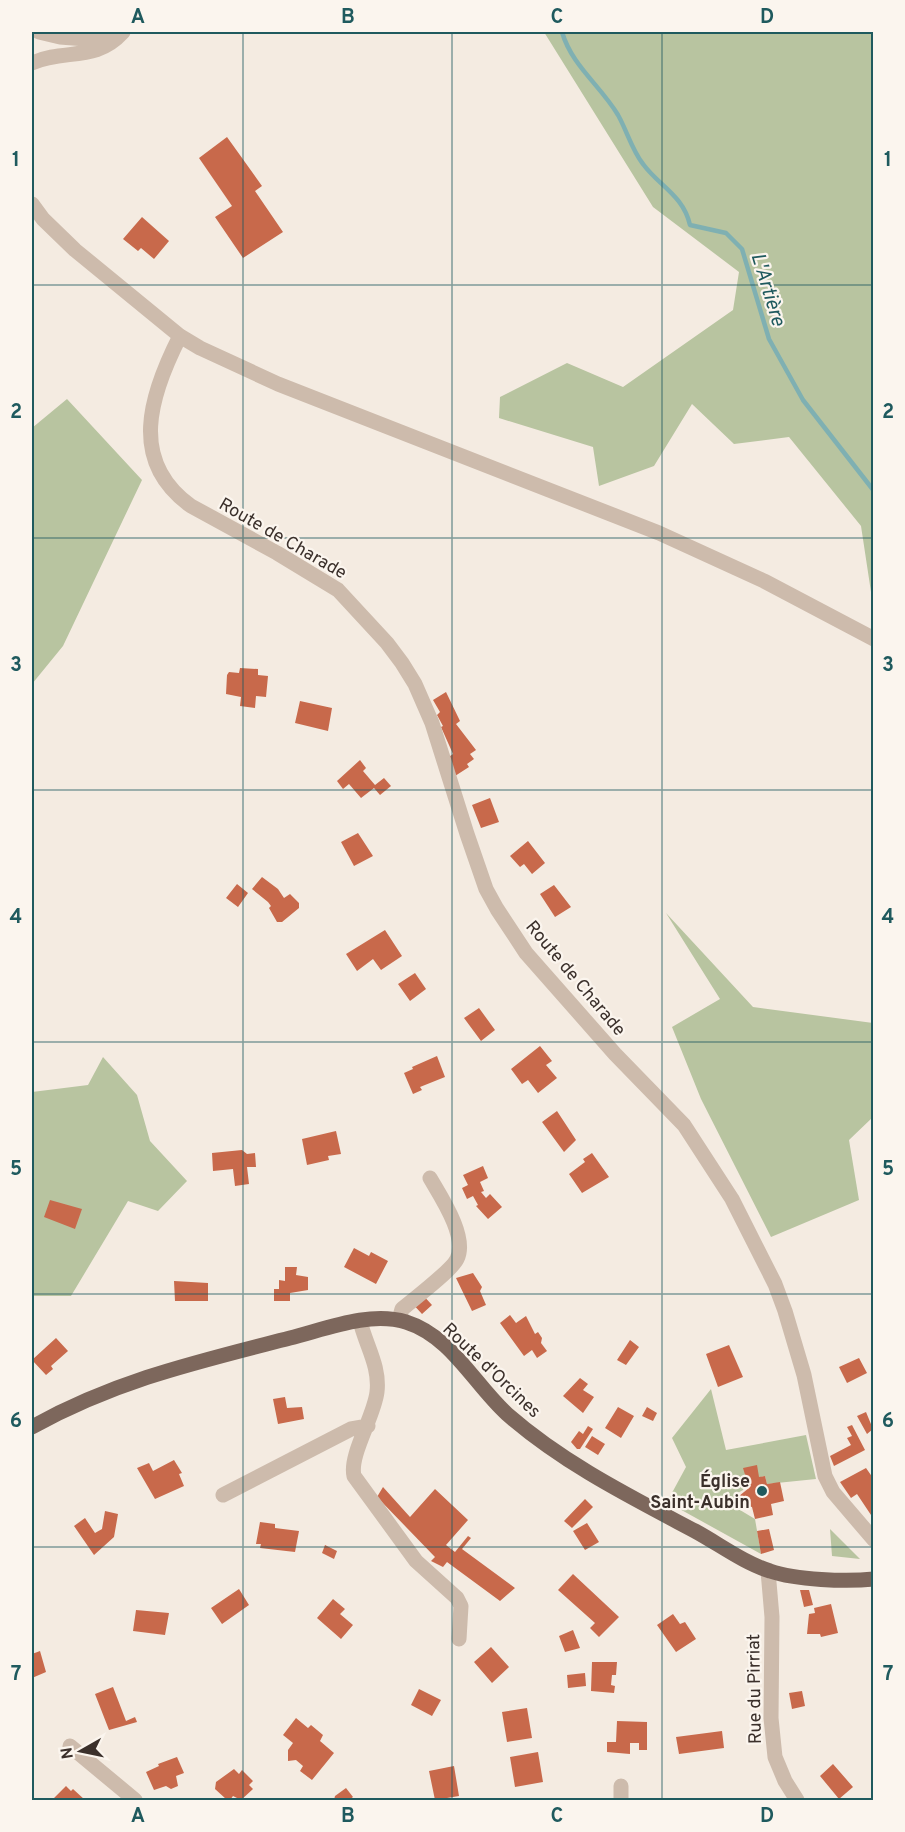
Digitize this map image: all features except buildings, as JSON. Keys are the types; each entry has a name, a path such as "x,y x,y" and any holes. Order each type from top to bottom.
{"main road":[{"name":"Route d'Orcines","path":"32,1427 99,1394 154,1373 360,1321 399,1320 414,1325 446,1347 502,1410 564,1459 768,1571 795,1577 873,1579"}],"street":[{"path":"39,32 60,37 119,36"},
{"path":"32,63 61,55 85,55 119,36"},
{"path":"32,204 42,219 75,250 180,336 229,363 592,505 680,542 774,586 873,639"},
{"name":"Route de Charade","path":"180,336 158,394 152,418 150,447 154,465 161,478 179,497 198,511 277,553 338,590 374,628 402,663 415,684 432,723 467,834 486,889 496,909 526,953 615,1054 684,1125 732,1199 775,1284 786,1311 804,1375 825,1476 833,1492 873,1540"},
{"path":"399,1320 402,1309 457,1260 461,1242 446,1204 430,1178"},
{"path":"360,1321 378,1372 374,1412 353,1464 354,1476 416,1561 457,1598 461,1606 459,1639"},
{"path":"223,1496 351,1429 368,1426"},
{"name":"Rue du Pirriat","path":"768,1571 772,1617 771,1718 775,1757 784,1781 797,1800"},
{"path":"70,1746 135,1800"}],"green space":[{"path":"544,32 873,32 873,595 861,526 789,437 734,444 692,404 654,466 599,486 593,447 499,418 500,397 567,363 623,387 733,310 739,272 653,207"},
{"path":"67,399 142,480 63,646 32,684 32,428"},
{"path":"666,913 753,1007 873,1023 873,1117 849,1140 859,1200 771,1237 701,1099 672,1027 720,999"},
{"path":"103,1057 137,1095 150,1141 187,1181 158,1211 128,1201 71,1296 32,1296 32,1092 88,1085"},
{"path":"711,1389 726,1450 806,1435 816,1479 767,1484 765,1476 747,1480 743,1490 736,1494 740,1510 755,1519 761,1554 667,1502 686,1467 672,1438"},
{"path":"830,1529 860,1559 832,1556"}],"waterway":[{"name":"L'Artière","path":"562,32 572,55 618,115 639,159 676,198 687,215 690,225 726,233 742,249 769,339 803,400 874,491"}],"place":[{"name":"Église Saint-Aubin","path":"762,1491"}]}
